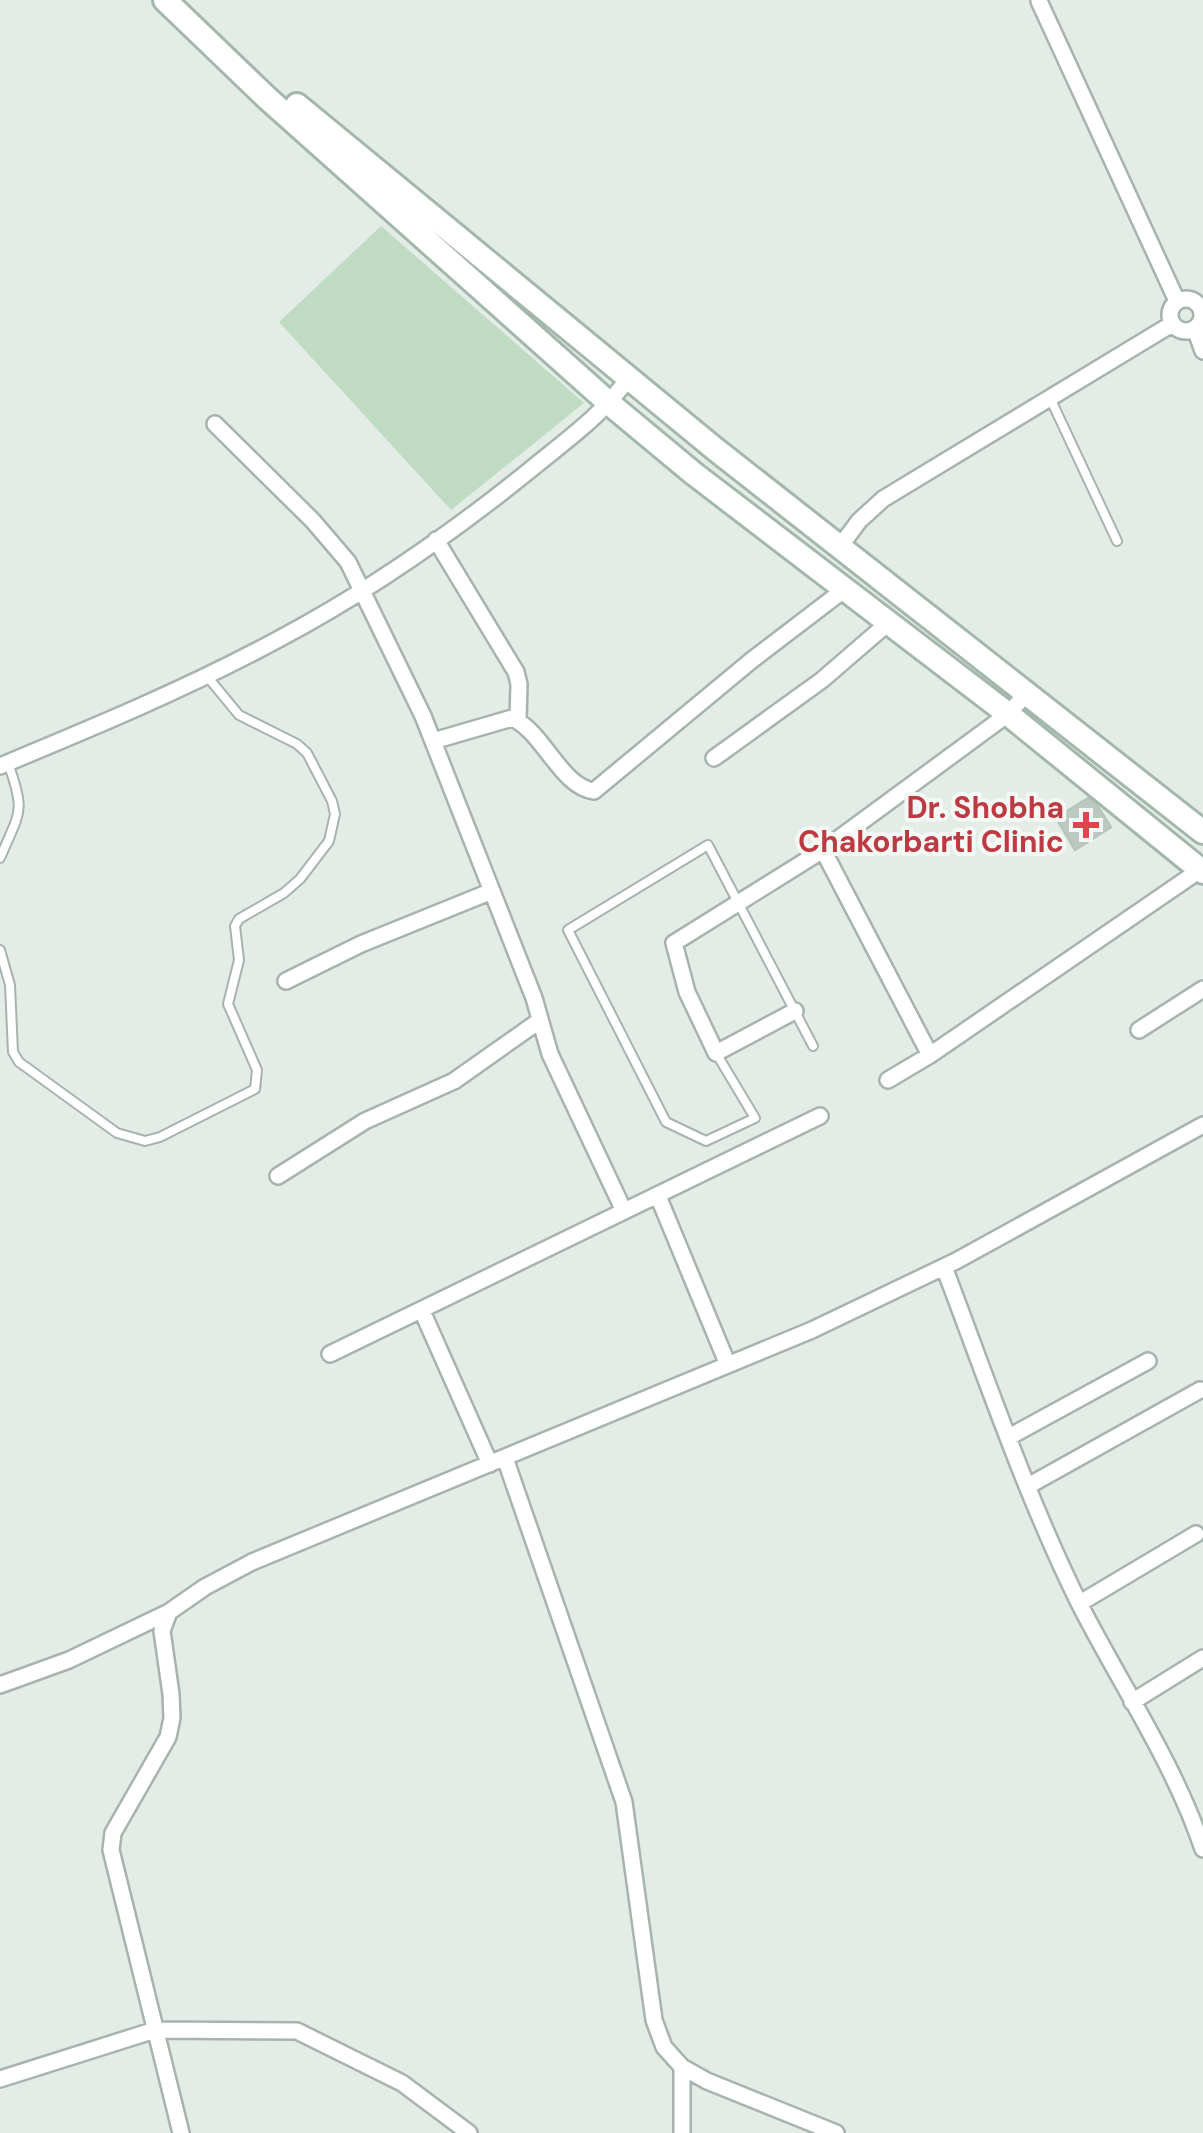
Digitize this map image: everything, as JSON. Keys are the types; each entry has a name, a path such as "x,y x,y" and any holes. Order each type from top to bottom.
{"main road":[{"path":"166,0 267,98 610,404 693,473 1008,714 1202,871"},
{"path":"185,0 276,88 629,377 839,548 1203,832"}],"street":[{"path":"1039,1 1176,301"},
{"path":"1189,299 1201,305 1202,319 1195,330 1182,332 1172,324 1169,312 1176,301 1189,299"},
{"path":"839,548 883,499 1172,324"},
{"path":"1195,330 1203,351"},
{"path":"4,764 129,713 278,640 490,502 610,404 629,377"},
{"path":"215,424 330,539 348,562 433,741 534,998 550,1054 624,1211"},
{"path":"436,540 516,672 520,684 518,720"},
{"path":"433,741 505,718 518,720 575,782 594,791 752,660 844,590"},
{"path":"714,758 811,689 888,623"},
{"path":"796,1011 716,1054 687,992 673,948 681,936 822,850 1008,714 1026,694"},
{"path":"822,850 930,1055"},
{"path":"888,1080 1202,871"},
{"path":"286,981 361,944 492,891"},
{"path":"1139,1030 1203,989"},
{"path":"278,1176 366,1121 454,1081 539,1020"},
{"path":"330,1354 820,1116"},
{"path":"0,1685 69,1660 169,1612 252,1562 812,1330 944,1267 1203,1126"},
{"path":"658,1196 728,1365"},
{"path":"944,1267 1028,1486 1080,1604 1174,1780 1203,1848"},
{"path":"422,1311 498,1461 616,1772 634,1856 654,2020 664,2047 682,2067 708,2082 836,2133"},
{"path":"1009,1436 1148,1361"},
{"path":"1028,1486 1200,1390"},
{"path":"1080,1604 1196,1534"},
{"path":"169,1612 162,1631 172,1706 168,1736 113,1833 111,1850 182,2133"},
{"path":"1132,1702 1203,1658"},
{"path":"0,2079 155,2030 297,2031 402,2083 469,2133"},
{"path":"682,2067 682,2133"}],"lane":[{"path":"1050,398 1117,541"},
{"path":"0,950 10,985 13,1052 18,1062 116,1133 146,1141 160,1137 254,1088 256,1070 228,1004 239,960 235,926 239,919 300,879 329,841 335,814 306,753 238,715 206,675"},
{"path":"0,858 20,811 21,799 4,764"},
{"path":"716,1054 754,1118 706,1141 666,1122 568,930 708,845 813,1046"}],"green space":[{"path":"381,226 584,403 451,510 279,322"}],"building":[{"path":"1088,798 1111,827 1075,850 1056,818"}],"place":[{"name":"Dr. Shobha Chakorbarti Clinic","path":"1086,825"}]}
